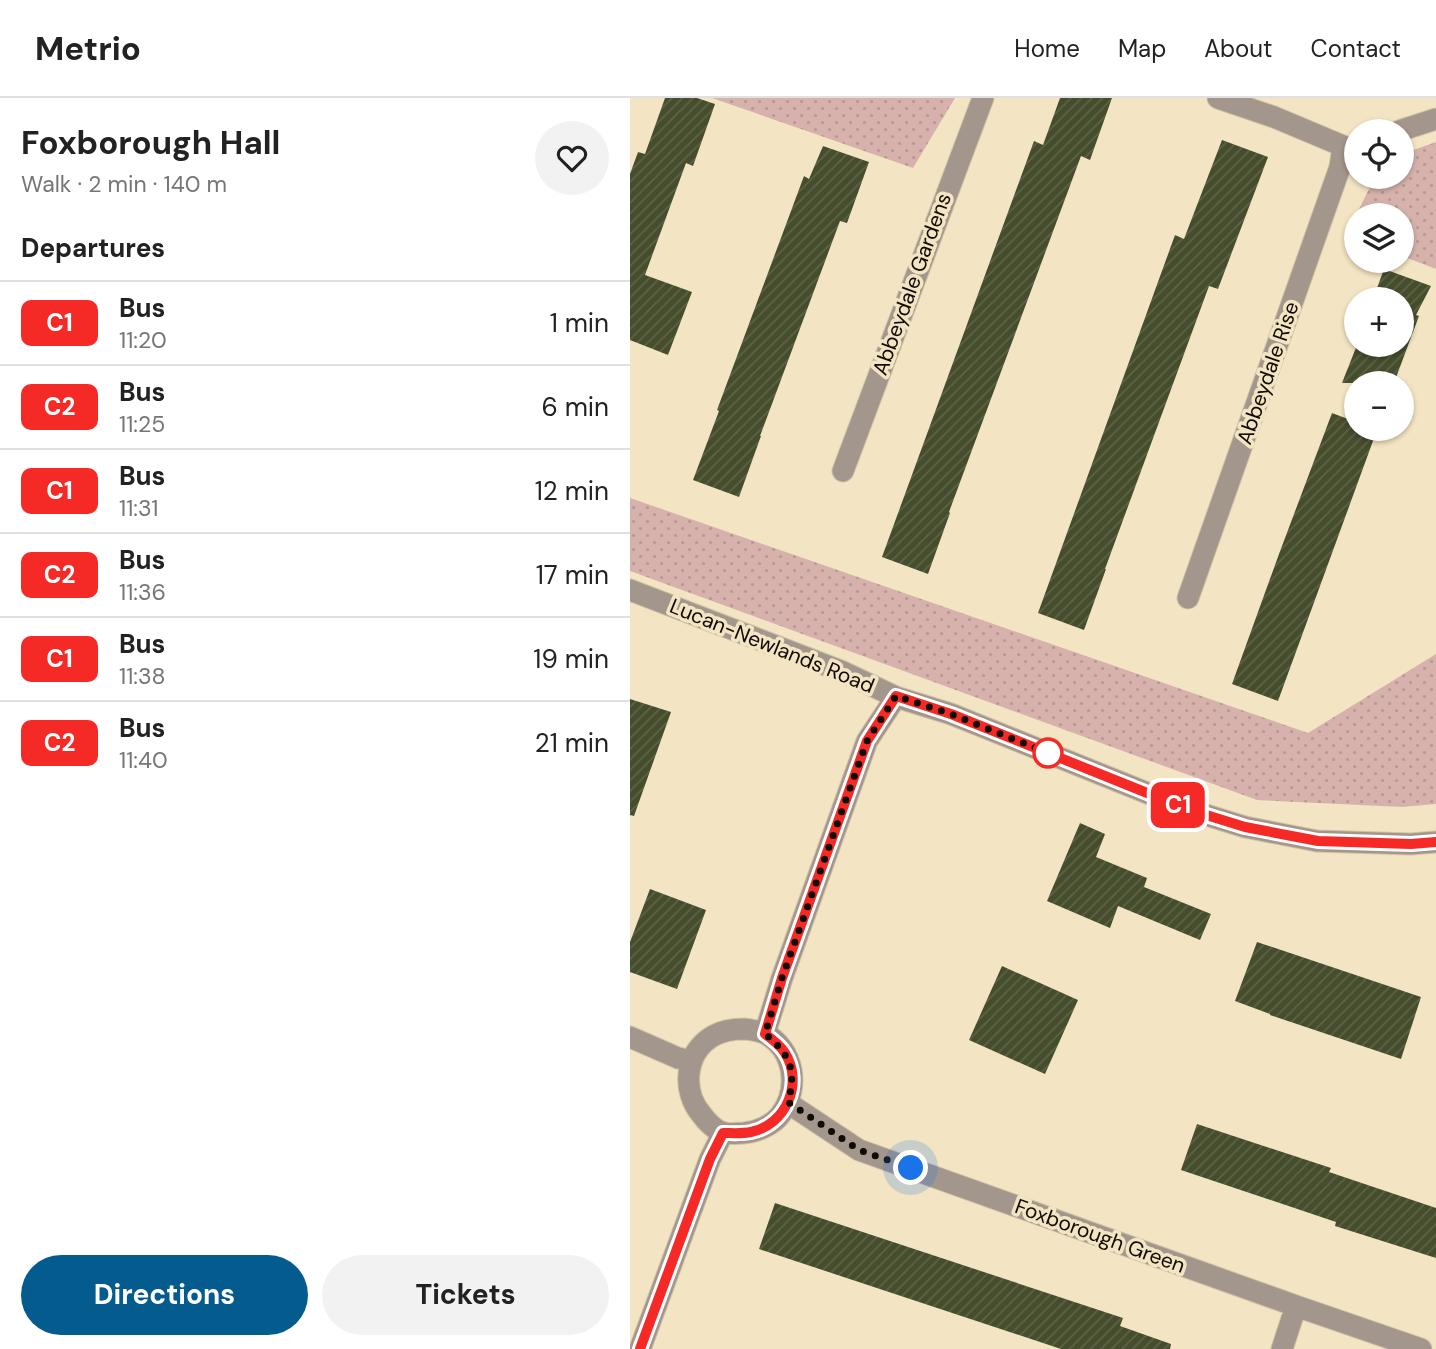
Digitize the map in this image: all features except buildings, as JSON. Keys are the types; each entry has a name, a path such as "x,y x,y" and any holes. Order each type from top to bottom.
{"street":[{"name":"Abbeydale Gardens","path":"843,471 983,98"},
{"path":"1218,98 1344,143"},
{"path":"1414,126 1436,119"},
{"name":"Abbeydale Rise","path":"1188,598 1344,158"},
{"name":"Lucan-Newlands Road","path":"630,590 1187,809 1245,827 1318,841 1411,844 1436,842"},
{"path":"765,1034 782,978 867,741 896,696"},
{"path":"745,1029 765,1034 786,1054 792,1070 793,1087 788,1102 779,1116 766,1126 751,1132 723,1133 695,1108 689,1093 691,1061 700,1047 713,1036 728,1030 745,1029"},
{"path":"630,1037 691,1061"},
{"name":"Foxborough Green","path":"788,1102 859,1150 1421,1349"},
{"path":"640,1349 710,1159 723,1133"},
{"path":"1282,1349 1296,1306"}],"shaded area":[{"path":"712,98 955,98 913,168"},
{"path":"1436,142 1436,269 1414,261 1414,203 1362,203 1369,189 1414,189 1414,150"},
{"path":"630,498 1308,733 1436,654 1436,804 1402,807 1257,800 630,571"}],"bus line":[{"name":"C1","path":"640,1349 710,1159 723,1133 751,1132 766,1126 779,1116 788,1102 793,1087 792,1070 786,1054 765,1034 782,978 867,741 896,696 951,714 1187,809 1245,827 1318,841 1411,844 1436,842"}],"route":[{"path":"911,1168 859,1150 788,1102 793,1087 792,1070 786,1054 765,1034 782,978 867,741 896,696 951,714 1048,753"}]}
